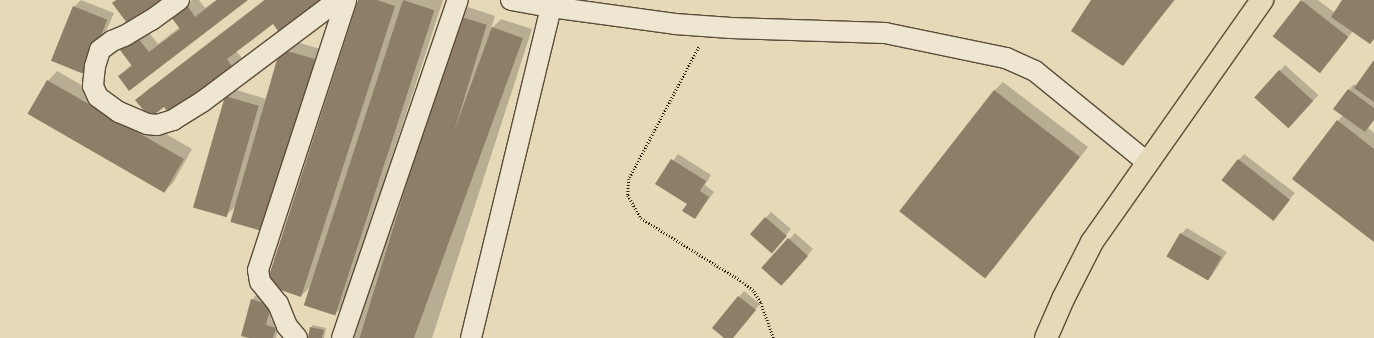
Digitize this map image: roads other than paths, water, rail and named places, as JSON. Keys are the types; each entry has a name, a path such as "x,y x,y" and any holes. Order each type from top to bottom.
{"highway":[{"path":"1046,338 1063,299 1092,242 1262,0"}],"street":[{"path":"179,0 152,20 112,41 100,50 95,66 93,86 98,97 119,112 147,124 158,125 173,120 202,102 338,0"},
{"path":"297,338 287,326 278,304 260,282 258,270 346,0"},
{"path":"342,338 458,0"},
{"path":"511,0 551,7 605,7 656,22 710,27 885,34 1006,58 1035,71 1148,163"},
{"path":"471,338 551,7"}]}
